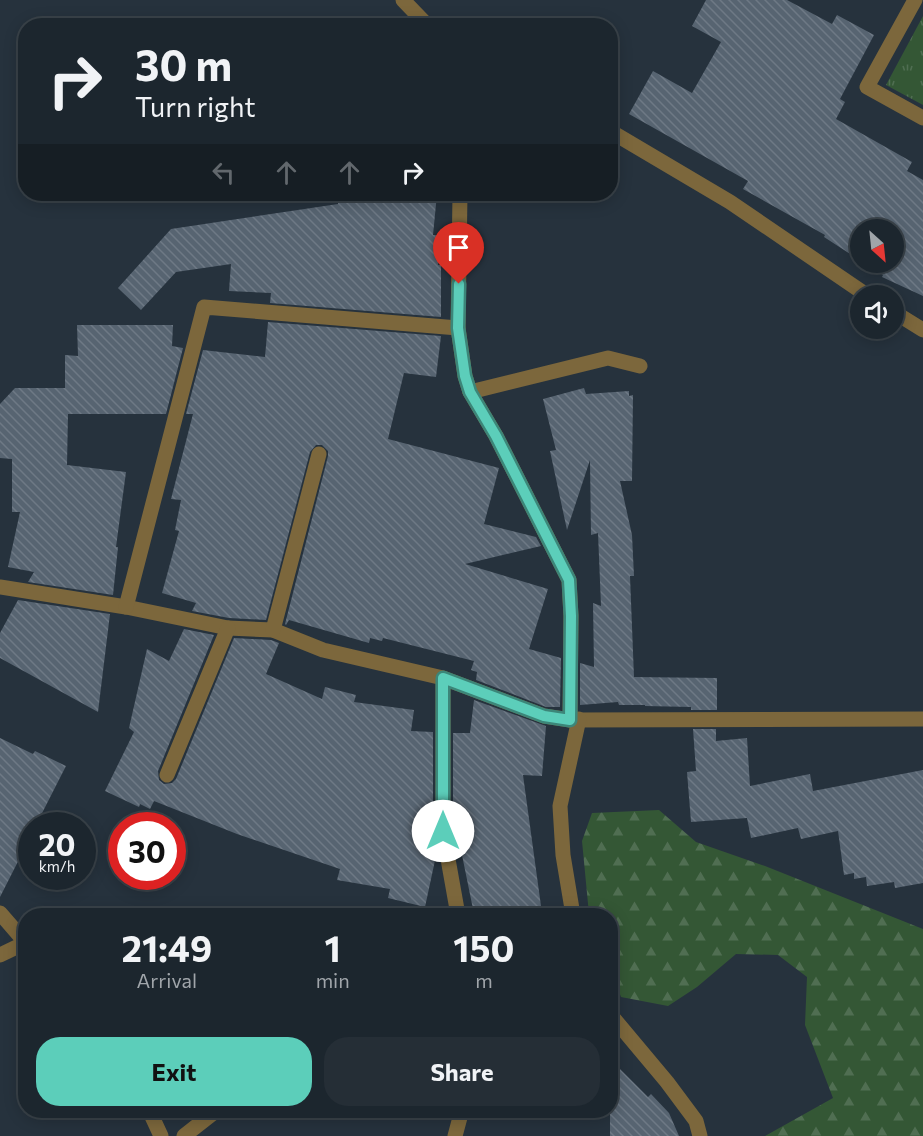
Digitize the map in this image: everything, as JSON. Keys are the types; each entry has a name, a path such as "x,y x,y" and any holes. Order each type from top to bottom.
{"street":[{"path":"403,0 420,18"},
{"path":"915,0 867,87 923,118"},
{"path":"618,136 730,202 852,285"},
{"path":"460,201 458,328 465,376 470,392 496,436 569,580 574,719 560,806 562,855 572,908"},
{"path":"126,607 204,307 458,328"},
{"path":"904,318 923,330"},
{"path":"470,392 608,358 640,366"},
{"path":"273,630 319,454"},
{"path":"0,587 126,607 228,628 273,630 323,650 443,678 544,716 574,719 923,719"},
{"path":"166,776 228,628"},
{"path":"443,678 443,831 457,908"},
{"path":"0,913 18,935"},
{"path":"0,956 18,947"},
{"path":"618,1024 696,1120 700,1136"},
{"path":"153,1118 161,1136"},
{"path":"184,1136 207,1118"},
{"path":"455,1136 460,1118"}],"green space":[{"path":"923,16 923,105 886,85"},
{"path":"659,810 696,842 765,866 923,929 923,1136 765,1136 833,1098 805,1025 807,977 778,955 736,954 697,987 668,1006 621,997 618,989 618,908 588,908 582,841 592,813"}],"building":[{"path":"706,0 787,0 832,24 837,15 874,35 840,99 845,102 836,119 912,162 907,171 923,180 923,296 904,287 904,285 882,277 883,275 880,273 904,273 904,219 850,219 850,254 824,237 825,235 743,189 748,181 629,114 653,71 692,93 721,42 692,26"},
{"path":"338,201 436,201 433,235 441,235 438,265 441,265 441,317 270,303 271,293 229,291 231,264 176,272 141,310 118,288 171,229 338,204"},
{"path":"268,322 441,336 436,377 404,373 388,439 499,468 484,524 536,537 541,546 465,564 548,589 529,649 561,658 560,707 546,707 476,680 477,672 471,670 474,661 383,638 382,641 370,638 369,643 289,620 285,624 328,456 328,451 322,445 316,445 310,452 266,620 229,618 192,611 196,603 162,593 179,531 175,530 181,500 171,499 193,414 186,414 203,350 265,357"},
{"path":"77,325 173,325 172,346 183,348 166,414 68,414 67,465 126,472 116,547 118,547 113,595 28,582 34,572 8,567 20,512 12,512 12,459 0,458 0,404 15,388 65,388 65,355 78,356"},
{"path":"584,388 586,394 629,391 629,396 633,395 632,481 620,481 632,535 634,576 630,576 634,677 717,678 717,710 619,705 618,702 580,705 580,663 594,667 593,603 601,606 598,533 591,535 590,460 567,530 550,451 556,450 543,399"},
{"path":"18,600 110,614 98,712 0,658 0,633"},
{"path":"184,629 214,635 158,771 159,780 164,784 172,783 176,779 234,638 271,640 279,643 266,674 322,699 325,687 356,695 354,702 414,710 411,731 433,732 433,831 437,851 425,907 388,898 390,889 337,880 340,869 237,834 186,812 154,801 150,809 140,804 139,807 105,791 134,732 129,728 147,649 169,661"},
{"path":"474,700 546,726 542,776 523,775 541,906 473,908 453,811 453,733 470,733"},
{"path":"693,729 716,729 716,741 747,738 750,786 810,774 813,791 923,770 923,883 895,888 894,882 867,886 866,877 854,879 854,873 844,875 838,831 801,839 798,828 751,838 747,818 691,822 687,772 696,771"},
{"path":"0,738 33,754 35,751 66,766 43,812 18,812 18,862 0,897"},
{"path":"618,1067 648,1097 651,1094 669,1113 679,1136 610,1136 610,1118 618,1118"}],"route":[{"path":"443,831 443,678 544,716 570,720 569,580 496,436 470,392 465,376 458,328 459,284"}]}
